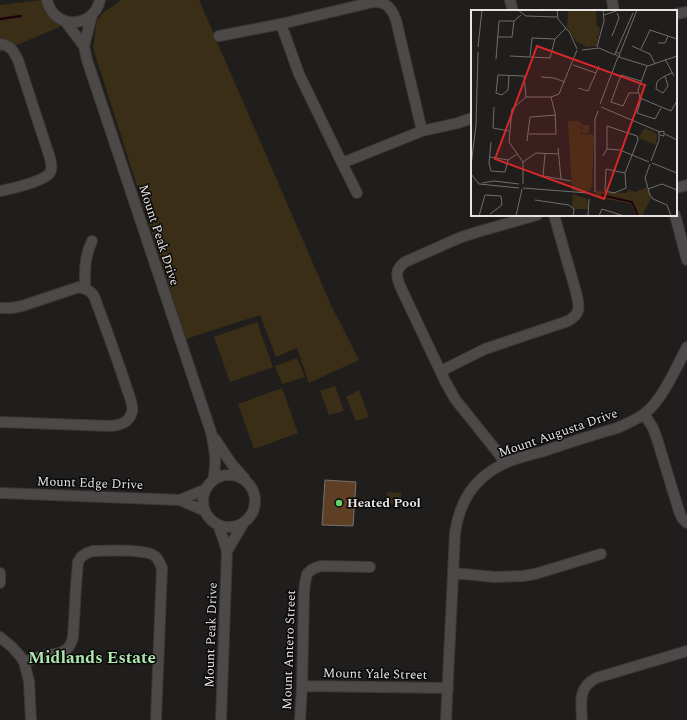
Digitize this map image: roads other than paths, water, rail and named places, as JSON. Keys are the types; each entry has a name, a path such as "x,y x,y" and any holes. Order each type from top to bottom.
{"street":[{"name":"Mount Peak Drive","path":"47,0 54,14 65,21 84,46 211,432 216,463 212,481 206,489"},
{"path":"510,0 513,10"},
{"path":"612,0 614,10"},
{"path":"65,21 77,22 84,20 92,15 101,1"},
{"path":"219,36 281,24 373,2 386,3 394,13 396,20 422,131"},
{"path":"677,14 687,12"},
{"path":"84,46 92,15"},
{"path":"281,24 299,74 357,193"},
{"path":"0,44 13,50 18,60 52,167 49,173 43,178 27,185 0,191"},
{"path":"342,163 422,131 458,123 471,118"},
{"path":"677,188 687,185"},
{"path":"504,463 499,454 455,399 445,382 400,286 397,274 398,269 405,262 459,238 534,216"},
{"path":"441,371 485,349 568,321 576,315 579,310 579,305 554,216"},
{"path":"675,216 687,260"},
{"path":"85,289 87,251 92,241"},
{"path":"0,308 22,306 79,287 91,291 117,356 131,402 132,411 130,417 124,424 111,426 0,422"},
{"name":"Mount Augusta Drive","path":"446,720 454,533 460,510 466,497 472,488 487,473 504,463 617,428 630,423 644,414 653,407 677,368 687,347"},
{"path":"644,414 653,428 679,511 682,518 687,523"},
{"name":"Mount Peak Drive","path":"211,432 231,463 254,491 255,495 253,511 243,524 227,551"},
{"path":"212,481 219,477 230,475 237,476 247,482"},
{"path":"205,511 203,500 206,489"},
{"name":"Mount Edge Drive","path":"180,500 206,489"},
{"name":"Mount Edge Drive","path":"0,493 180,500 205,511"},
{"name":"Mount Peak Drive","path":"205,511 211,520 218,525 227,551 221,720"},
{"path":"218,525 230,527 243,524"},
{"path":"24,662 44,656 59,654 72,644 78,562 81,557 93,551 134,551 156,556 162,568 156,720"},
{"path":"453,574 495,577 523,576 535,574 601,554"},
{"name":"Mount Antero Street","path":"300,720 304,594 307,574 311,570 320,566 370,567"},
{"path":"0,573 0,583"},
{"path":"0,637 12,647 24,662 29,681 31,720"},
{"path":"582,720 582,698 584,688 589,682 596,678 687,651"},
{"name":"Mount Yale Street","path":"302,686 448,688"}],"waterway":[{"path":"0,19 21,16"}],"place":[{"name":"Heated Pool","path":"339,503"}],"district":[{"name":"Midlands Estate","path":"92,658"}]}
